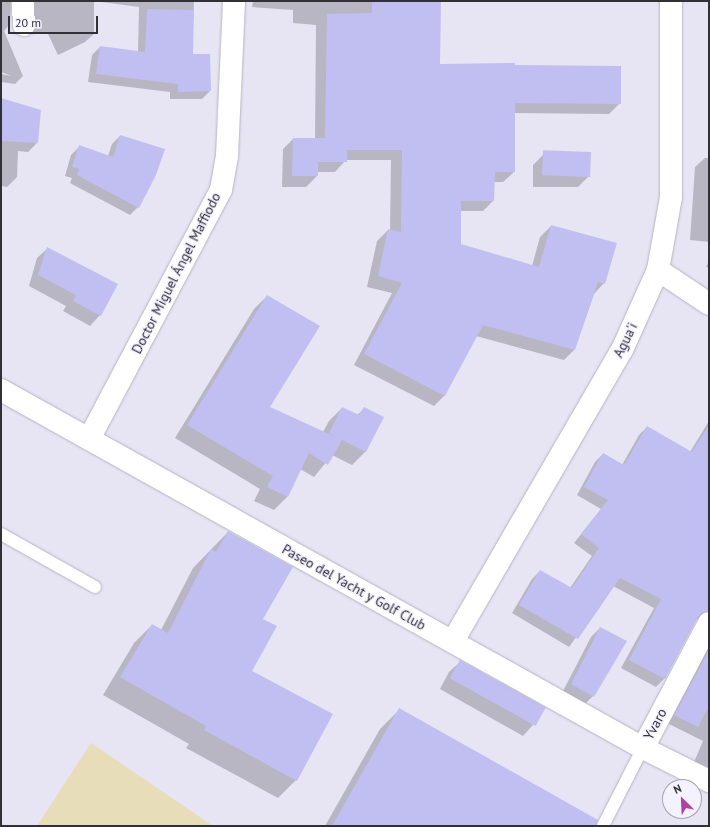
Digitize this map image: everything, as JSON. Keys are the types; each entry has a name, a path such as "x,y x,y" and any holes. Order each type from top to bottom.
{"street":[{"path":"23,1 24,25"},
{"name":"Doctor Miguel Ángel Maffiodo","path":"89,439 221,190 227,156 234,1"},
{"name":"Agua'i","path":"453,641 622,350 658,270 671,197 671,1"},
{"path":"658,270 709,304"},
{"name":"Paseo del Yacht y Golf Club","path":"1,390 643,748 709,781"},
{"name":"Yvaro","path":"643,748 709,623"}],"lane":[{"path":"1,534 95,587"},
{"name":"Yvaro","path":"603,826 643,748"}],"sand":[{"path":"91,743 213,826 37,826"}],"building":[{"path":"372,1 441,1 440,64 515,63 515,65 621,66 621,104 515,103 515,172 495,172 494,201 461,201 461,244 539,267 551,225 617,243 605,284 598,282 575,350 483,325 445,396 364,354 402,283 378,276 388,229 401,232 402,150 347,150 347,162 318,162 318,176 292,176 293,138 325,138 327,14 372,13"},
{"path":"147,9 194,10 193,54 210,54 211,91 178,92 178,84 96,74 100,46 145,52"},
{"path":"1,98 41,110 38,143 1,141"},
{"path":"120,135 165,149 156,175 139,208 77,175 79,169 72,167 79,145 113,157"},
{"path":"543,150 591,152 590,177 542,175"},
{"path":"47,247 118,284 101,316 73,301 76,295 38,275"},
{"path":"267,295 320,326 270,407 338,438 329,433 342,407 359,415 364,407 384,417 366,452 342,440 328,465 309,453 288,497 267,487 273,476 187,425"},
{"path":"709,425 709,611 698,617 665,679 629,660 661,599 620,578 578,639 519,605 540,570 572,588 599,548 581,534 608,500 584,487 603,453 624,465 647,426 692,452"},
{"path":"228,531 293,567 263,619 277,626 252,671 333,714 297,781 204,730 206,726 120,677 152,624 168,633 211,549 216,552"},
{"path":"600,627 627,641 594,697 571,684"},
{"path":"709,650 709,706 698,727 674,715"},
{"path":"460,660 546,708 536,726 450,678"},
{"path":"399,708 598,820 596,826 332,826"}]}
